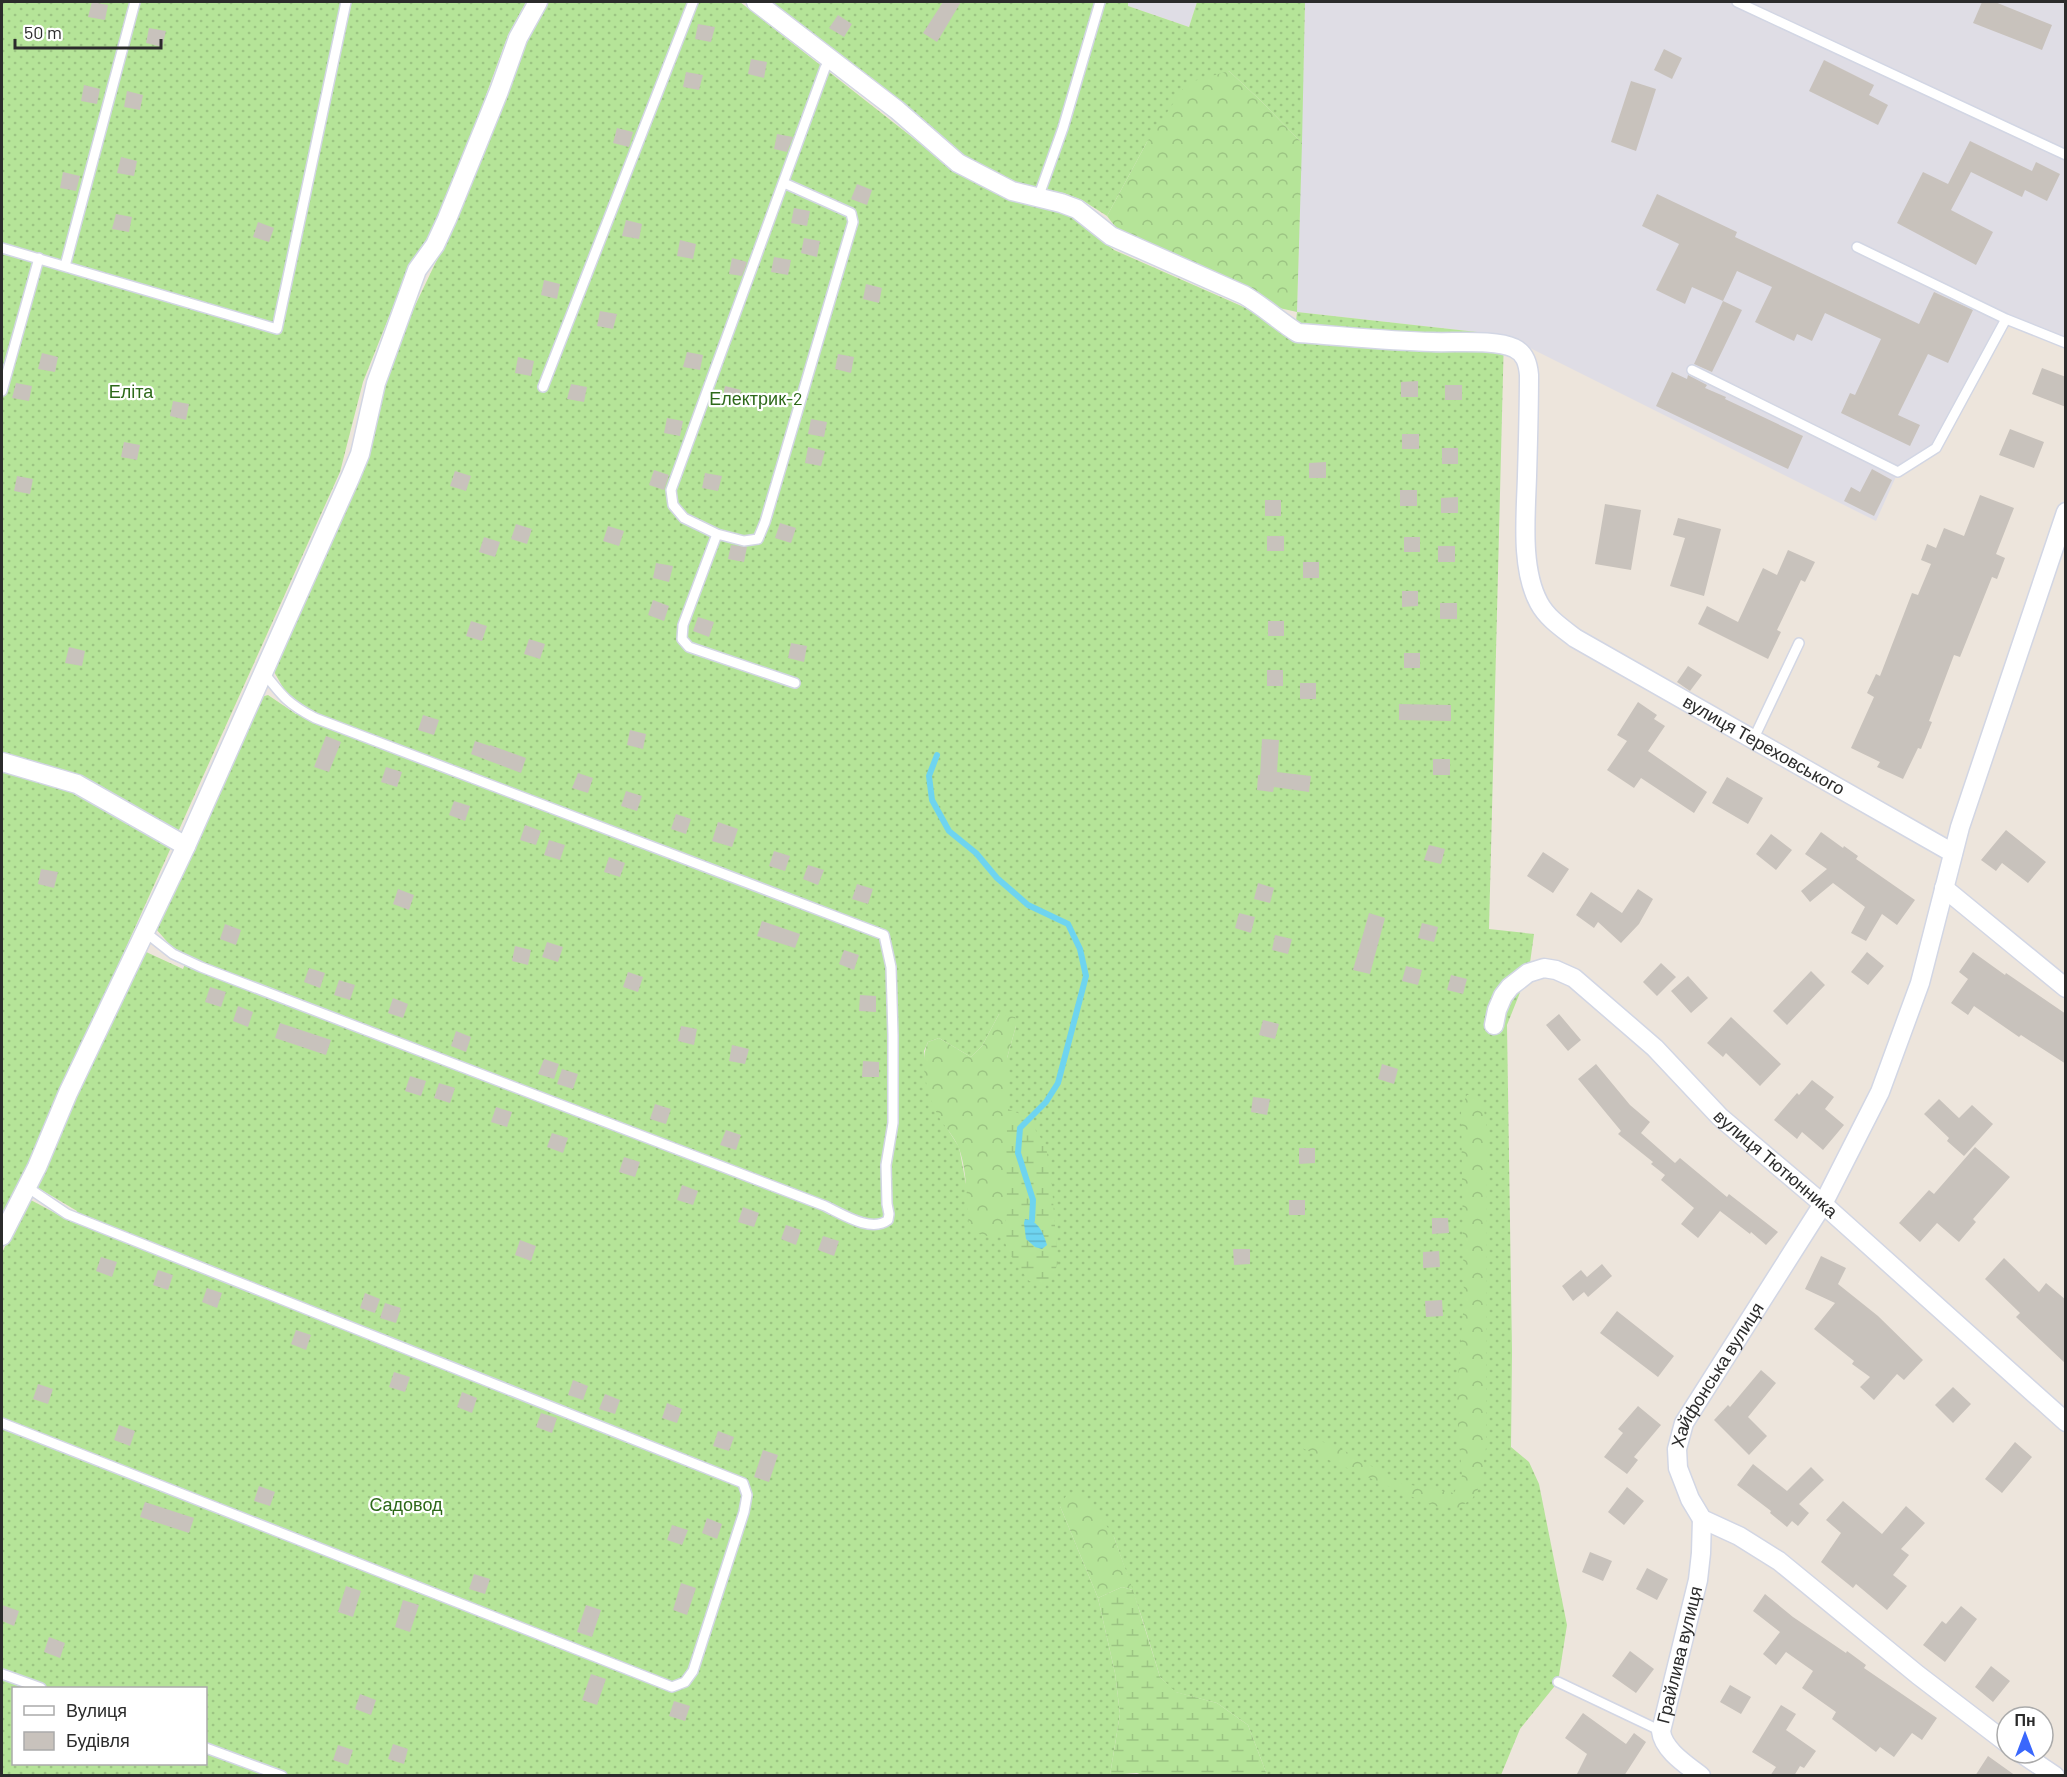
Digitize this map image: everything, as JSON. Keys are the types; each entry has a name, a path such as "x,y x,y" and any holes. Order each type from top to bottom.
{"street":[{"path":"2,1236 186,846 360,454 376,383 417,270 435,245 447,219 518,38 538,2"},
{"path":"756,2 897,110 958,163 1012,191 1038,198"},
{"name":"вулиця Тереховського","path":"1038,198 1077,209 1111,236 1244,295 1263,306 1283,324 1298,333 1500,344 1515,348 1524,356 1528,364 1529,375 1525,529 1527,565 1539,604 1554,622 1575,638 1953,853"},
{"path":"2066,512 1953,853 1944,888 2066,988"},
{"path":"2,762 76,783 186,846"},
{"name":"Хайфонська вулиця","path":"1702,1520 1690,1499 1678,1468 1677,1449 1684,1423 1823,1204 1880,1092 1920,983 1944,888"},
{"name":"вулиця Тютюнника","path":"1494,1025 1503,996 1510,987 1528,973 1544,968 1556,970 1574,978 1655,1048 1720,1117 1823,1204 2066,1422"},
{"path":"1702,1520 1739,1536 1779,1561 1918,1675 1995,1734"},
{"name":"Грайлива вулиця","path":"1692,1772 1668,1747 1661,1731 1698,1580 1702,1520"},
{"path":"2039,1765 2055,1776"}],"lane":[{"path":"65,266 135,2"},
{"path":"2,248 277,329 346,2"},
{"path":"543,387 693,2"},
{"path":"1038,198 1063,128 1100,2"},
{"path":"1737,2 2066,155"},
{"path":"784,183 851,213 853,222 765,522 758,539 744,542 717,534 684,518 672,505 671,490 825,68 831,58"},
{"path":"1857,247 2006,319 2066,343"},
{"path":"2,391 39,258"},
{"path":"1692,370 1898,472 1936,448 2006,319"},
{"path":"717,534 683,625 682,639 689,647 795,683"},
{"path":"1753,740 1799,643"},
{"path":"145,932 173,954 212,972 864,1223 883,1224 888,1220 890,1214 887,1204 886,1165 892,1123 893,1035 891,967 884,936 315,718 284,699 264,673"},
{"path":"2,1423 672,1687 685,1682 693,1671 744,1512 747,1496 743,1482 67,1214 27,1187"},
{"path":"2,1674 36,1687"},
{"path":"1558,1682 1661,1731"},
{"path":"207,1748 282,1776"}],"shaded area":[{"path":"1128,2 1197,2 1189,27 1128,6"},
{"path":"1305,2 2065,2 2065,343 2006,319 1936,448 1898,472 1876,521 1504,335 1297,312"}],"green space":[{"name":"Еліта","path":"2,2 526,2 508,35 441,218 406,274 363,382 340,472 2,1223"},
{"path":"547,2 740,2 954,170 1010,198 1073,217 1114,250 1246,308 1294,340 1297,312 1504,335 1489,929 1534,934 1529,970 1507,1025 1512,1352 1511,1447 1529,1462 1539,1484 1567,1625 1558,1682 1520,1729 1501,1775 1267,1775 1248,1725 1217,1703 1175,1692 1160,1677 1114,1537 1060,1506 1098,1598 1115,1673 1120,1714 1110,1775 2,1776 2,1253 27,1198 72,1222 77,1211 35,1186 144,951 183,969 188,956 171,946 156,929 258,698 268,695 296,714 300,707 285,691 273,670 381,384 401,335 454,224 523,45","holes":["999,1014 1016,1026 1007,1058 1007,1213 966,1184 959,1147 939,1116 926,1080 924,1051 928,1042 939,1038 971,1057 982,1046"]},
{"path":"768,2 1128,2 1128,6 1189,27 1197,2 1305,2 1302,143 1229,71 1147,142 1107,216 1082,200 1064,193 1015,184 965,158"},
{"path":"1229,71 1302,143 1297,312 1275,307 1117,229 1107,216 1147,142 1187,83"},
{"path":"999,1014 1015,1017 1016,1026 1007,1058 1007,1213 1002,1235 982,1236 969,1226 961,1155 932,1101 926,1081 924,1060 928,1042 939,1038 971,1057 982,1046"},
{"path":"1467,1095 1475,1095 1483,1103 1487,1131 1486,1448 1480,1486 1472,1499 1458,1508 1433,1506 1304,1449 1303,1442 1309,1436 1349,1453 1400,1483 1454,1493 1462,1476 1456,1403 1464,1301 1461,1107"},
{"path":"1008,1109 1027,1117 1046,1146 1058,1263 1051,1280 1042,1284 1029,1281 1009,1253 1002,1235 1007,1213"},
{"path":"1076,1492 1096,1510 1114,1537 1133,1590 1122,1587 1098,1598 1060,1506 1066,1496"},
{"path":"1122,1587 1133,1590 1160,1677 1176,1692 1217,1703 1248,1725 1267,1775 1145,1776 1137,1773 1110,1775 1120,1714 1115,1673 1098,1598"}],"water":[{"path":"1025,1219 1034,1222 1042,1232 1047,1245 1042,1249 1035,1247 1026,1239"}],"building":[{"path":"92,2 108,5 105,20 88,17"},
{"path":"943,2 961,2 937,42 923,33"},
{"path":"1982,2 1995,2 2052,25 2042,50 1973,23"},
{"path":"838,15 852,24 844,37 829,28"},
{"path":"698,24 715,27 711,42 695,39"},
{"path":"149,28 166,31 162,47 146,43"},
{"path":"1664,49 1682,58 1672,79 1654,70"},
{"path":"751,59 767,62 764,78 748,74"},
{"path":"1824,60 1874,85 1869,95 1888,105 1878,125 1809,91"},
{"path":"686,72 703,75 699,90 683,87"},
{"path":"1631,81 1656,89 1636,151 1611,142"},
{"path":"84,85 100,89 97,104 81,101"},
{"path":"127,91 143,95 140,110 124,107"},
{"path":"617,128 633,132 629,147 613,143"},
{"path":"777,134 793,137 787,152 774,149"},
{"path":"1970,141 2032,171 2036,162 2060,174 2047,201 2025,190 2022,197 1971,172 1951,210 1993,232 1976,265 1897,223 1923,172 1948,184"},
{"path":"121,157 137,161 134,176 117,173"},
{"path":"63,172 80,176 76,191 60,188"},
{"path":"857,184 872,190 867,205 851,199"},
{"path":"1657,194 1737,232 1735,237 1919,324 1934,292 1973,310 1948,363 1928,354 1898,415 1920,425 1910,446 1841,413 1850,393 1855,395 1881,339 1825,313 1812,341 1797,334 1794,341 1755,322 1772,287 1737,271 1723,301 1692,287 1685,304 1656,290 1679,244 1642,226"},
{"path":"794,208 810,211 807,226 791,223"},
{"path":"116,214 132,217 129,232 112,229"},
{"path":"626,220 642,224 639,239 622,236"},
{"path":"258,222 274,228 269,242 253,237"},
{"path":"804,238 820,241 817,257 801,253"},
{"path":"680,240 696,244 693,259 677,256"},
{"path":"774,257 791,260 788,275 771,272"},
{"path":"732,258 747,262 742,276 729,274"},
{"path":"544,280 560,284 557,299 541,295"},
{"path":"866,284 882,288 879,303 863,299"},
{"path":"1723,301 1742,310 1712,372 1694,364"},
{"path":"600,311 617,314 613,329 597,326"},
{"path":"687,352 703,355 700,370 683,367"},
{"path":"42,353 58,357 55,372 38,369"},
{"path":"838,354 854,357 851,373 835,369"},
{"path":"518,357 534,361 531,376 515,373"},
{"path":"2042,368 2066,377 2066,407 2032,394"},
{"path":"1672,372 1687,379 1688,375 1707,385 1705,388 1726,397 1725,399 1803,436 1788,469 1656,406"},
{"path":"1418,381 1418,397 1401,397 1401,382"},
{"path":"16,383 32,386 29,401 12,398"},
{"path":"571,384 587,387 584,402 567,399"},
{"path":"1445,385 1462,385 1462,400 1445,400"},
{"path":"725,386 741,390 738,405 722,401"},
{"path":"173,401 189,404 186,420 170,416"},
{"path":"667,418 683,421 680,436 664,433"},
{"path":"811,419 827,422 824,437 808,434"},
{"path":"2010,429 2044,442 2034,468 1999,455"},
{"path":"1402,434 1419,434 1419,449 1402,449"},
{"path":"124,442 140,445 137,460 121,457"},
{"path":"808,447 825,451 821,466 805,463"},
{"path":"1442,448 1458,448 1458,464 1442,464"},
{"path":"1326,462 1326,478 1309,478 1309,463"},
{"path":"1872,469 1892,480 1874,516 1844,501 1851,487 1860,492"},
{"path":"654,470 669,475 664,490 649,485"},
{"path":"455,471 471,476 466,491 450,486"},
{"path":"705,473 722,476 718,491 702,488"},
{"path":"17,476 33,479 30,494 14,491"},
{"path":"1400,490 1417,490 1417,506 1400,506"},
{"path":"1980,495 2014,508 1996,554 2005,558 1997,579 1992,577 1960,657 1954,655 1921,749 1918,748 1903,779 1877,767 1880,762 1851,748 1874,697 1867,693 1876,674 1880,676 1912,593 1918,595 1931,564 1921,560 1927,544 1936,548 1944,528 1964,536"},
{"path":"1458,497 1458,513 1441,513 1441,498"},
{"path":"1265,500 1281,500 1281,516 1265,516"},
{"path":"1605,504 1641,510 1631,570 1595,564"},
{"path":"1678,518 1721,529 1704,596 1670,586 1685,538 1673,535"},
{"path":"780,523 796,528 791,543 775,538"},
{"path":"516,524 532,529 527,544 511,539"},
{"path":"608,526 624,531 619,546 603,541"},
{"path":"1267,536 1284,536 1284,551 1267,551"},
{"path":"484,537 500,542 495,557 479,552"},
{"path":"1404,537 1420,537 1420,552 1404,552"},
{"path":"731,545 747,547 744,562 728,559"},
{"path":"1438,546 1455,546 1455,562 1438,562"},
{"path":"1788,550 1815,562 1805,582 1801,580 1777,630 1781,632 1768,659 1698,624 1707,606 1738,622 1763,568 1777,575"},
{"path":"1303,562 1319,562 1319,578 1303,578"},
{"path":"656,563 673,566 669,582 653,578"},
{"path":"1402,591 1418,591 1418,606 1402,607"},
{"path":"653,600 669,606 664,621 648,615"},
{"path":"1440,603 1457,603 1457,619 1440,619"},
{"path":"698,617 714,622 709,637 693,631"},
{"path":"471,621 487,626 482,641 466,636"},
{"path":"1268,621 1284,621 1284,636 1268,636"},
{"path":"529,639 545,644 540,659 524,654"},
{"path":"791,643 807,646 804,662 788,658"},
{"path":"69,647 85,651 82,666 65,663"},
{"path":"1404,653 1420,653 1420,668 1404,668"},
{"path":"1688,666 1702,675 1690,691 1677,682"},
{"path":"1267,670 1283,670 1283,686 1267,686"},
{"path":"1300,683 1316,683 1316,699 1300,699"},
{"path":"1638,702 1657,715 1654,719 1665,726 1648,751 1707,792 1694,813 1641,778 1634,788 1607,770 1627,741 1617,735"},
{"path":"1399,704 1451,705 1451,721 1399,720"},
{"path":"423,715 439,720 434,735 418,730"},
{"path":"630,730 646,734 643,749 627,745"},
{"path":"326,736 341,742 329,772 314,767"},
{"path":"1262,739 1279,740 1277,772 1311,776 1309,792 1274,787 1273,792 1257,790"},
{"path":"475,741 526,758 521,773 471,754"},
{"path":"1433,759 1450,759 1450,775 1433,775"},
{"path":"386,767 402,772 397,787 381,782"},
{"path":"578,773 593,778 588,793 572,788"},
{"path":"1727,777 1763,798 1748,824 1712,803"},
{"path":"626,791 642,796 637,811 621,806"},
{"path":"454,801 470,806 465,821 449,815"},
{"path":"676,814 691,819 686,834 671,829"},
{"path":"718,822 738,829 732,847 712,841"},
{"path":"525,825 541,831 536,845 520,840"},
{"path":"2006,830 2046,862 2028,883 2002,863 1996,871 1981,860"},
{"path":"1821,832 1858,856 1856,859 1915,900 1897,925 1882,914 1866,941 1851,933 1865,907 1833,883 1810,902 1801,891 1827,869 1805,854"},
{"path":"1771,834 1792,850 1776,870 1756,854"},
{"path":"549,840 565,845 560,860 544,855"},
{"path":"1429,845 1445,849 1441,864 1424,860"},
{"path":"774,851 790,856 785,871 769,866"},
{"path":"1543,852 1569,869 1553,893 1527,876"},
{"path":"609,857 625,863 620,877 604,872"},
{"path":"808,865 824,870 818,885 803,879"},
{"path":"41,869 58,872 54,888 38,884"},
{"path":"1258,883 1274,888 1270,903 1254,899"},
{"path":"857,884 873,889 868,904 852,899"},
{"path":"398,889 414,895 409,910 393,904"},
{"path":"1638,889 1653,899 1639,924 1621,943 1598,922 1594,928 1576,915 1591,892 1622,913"},
{"path":"1239,913 1255,917 1251,933 1235,928"},
{"path":"1369,913 1385,918 1370,974 1353,970"},
{"path":"762,921 800,934 795,948 757,936"},
{"path":"1422,923 1438,927 1434,942 1418,938"},
{"path":"225,924 241,930 236,945 220,939"},
{"path":"1275,935 1292,939 1288,954 1272,950"},
{"path":"547,942 563,947 558,962 542,957"},
{"path":"515,946 531,950 528,965 512,961"},
{"path":"844,950 859,955 854,970 839,964"},
{"path":"1867,952 1884,966 1868,985 1851,972"},
{"path":"1973,952 2066,1014 2066,1064 2021,1035 2019,1037 1974,1006 1968,1015 1951,1003 1968,979 1959,972"},
{"path":"1661,963 1676,977 1657,996 1643,982"},
{"path":"1406,966 1422,970 1418,985 1402,981"},
{"path":"309,968 325,973 320,988 304,982"},
{"path":"1811,971 1825,985 1787,1025 1773,1011"},
{"path":"628,972 643,977 638,992 623,987"},
{"path":"1451,975 1467,979 1463,994 1447,990"},
{"path":"1688,976 1708,998 1691,1013 1671,991"},
{"path":"339,980 355,985 350,1000 334,995"},
{"path":"210,987 226,992 221,1007 205,1002"},
{"path":"860,995 876,996 876,1012 859,1011"},
{"path":"393,998 408,1004 403,1018 388,1013"},
{"path":"238,1006 253,1012 248,1027 233,1021"},
{"path":"1559,1014 1581,1040 1568,1051 1546,1025"},
{"path":"1731,1017 1781,1064 1760,1086 1726,1053 1723,1057 1707,1043"},
{"path":"1263,1020 1279,1024 1275,1039 1259,1035"},
{"path":"280,1023 331,1040 326,1055 275,1038"},
{"path":"681,1026 697,1029 694,1045 678,1041"},
{"path":"456,1031 471,1037 466,1052 451,1046"},
{"path":"732,1045 749,1049 745,1064 729,1061"},
{"path":"544,1059 559,1064 554,1079 538,1074"},
{"path":"863,1061 879,1062 879,1077 862,1077"},
{"path":"1382,1064 1398,1069 1394,1084 1378,1079"},
{"path":"1596,1064 1630,1105 1650,1122 1641,1133 1675,1163 1680,1158 1727,1197 1729,1194 1778,1232 1766,1245 1720,1211 1698,1238 1681,1224 1694,1208 1661,1180 1665,1175 1651,1164 1653,1162 1618,1134 1621,1131 1578,1079"},
{"path":"562,1069 578,1074 573,1089 557,1084"},
{"path":"410,1076 426,1081 421,1096 405,1091"},
{"path":"1812,1080 1834,1097 1825,1109 1844,1125 1823,1150 1802,1132 1797,1139 1774,1120 1797,1093 1799,1095"},
{"path":"439,1083 455,1088 450,1103 434,1098"},
{"path":"1253,1097 1270,1099 1267,1115 1251,1112"},
{"path":"1939,1099 1959,1118 1972,1105 1993,1124 1964,1156 1947,1141 1949,1138 1924,1114"},
{"path":"655,1104 671,1109 666,1124 650,1119"},
{"path":"496,1107 512,1112 507,1127 491,1122"},
{"path":"726,1130 741,1135 736,1150 720,1145"},
{"path":"552,1133 568,1138 563,1153 547,1147"},
{"path":"1975,1147 2010,1177 1973,1219 1976,1222 1959,1242 1937,1223 1920,1242 1899,1223 1929,1190 1934,1194"},
{"path":"1299,1148 1315,1148 1315,1163 1299,1164"},
{"path":"624,1157 640,1162 635,1177 619,1172"},
{"path":"682,1185 698,1191 693,1205 677,1200"},
{"path":"1289,1200 1305,1200 1305,1215 1289,1215"},
{"path":"743,1207 759,1213 754,1227 738,1222"},
{"path":"1432,1218 1448,1218 1449,1233 1432,1234"},
{"path":"786,1225 801,1230 796,1245 781,1239"},
{"path":"823,1236 839,1241 834,1256 818,1250"},
{"path":"520,1240 536,1246 531,1261 515,1255"},
{"path":"1233,1249 1250,1249 1250,1264 1234,1265"},
{"path":"1439,1251 1440,1267 1423,1268 1423,1252"},
{"path":"1821,1256 1846,1268 1838,1284 1878,1316 1923,1360 1904,1380 1897,1374 1874,1400 1860,1387 1870,1377 1852,1364 1854,1361 1814,1329 1835,1303 1805,1289"},
{"path":"101,1257 117,1262 112,1277 96,1271"},
{"path":"2004,1258 2039,1292 2046,1283 2066,1300 2066,1364 2016,1317 2020,1313 1985,1279"},
{"path":"1602,1264 1612,1276 1588,1297 1584,1292 1573,1301 1562,1286 1581,1270 1587,1277"},
{"path":"158,1270 173,1275 168,1290 153,1285"},
{"path":"207,1288 222,1293 217,1308 202,1302"},
{"path":"365,1293 380,1299 375,1313 360,1308"},
{"path":"1442,1300 1443,1316 1426,1317 1425,1301"},
{"path":"385,1303 401,1308 396,1323 380,1318"},
{"path":"1617,1311 1674,1356 1658,1377 1600,1333"},
{"path":"296,1330 311,1335 306,1350 291,1344"},
{"path":"1761,1370 1776,1383 1748,1417 1767,1436 1749,1455 1714,1420 1728,1405 1730,1407"},
{"path":"394,1372 410,1377 405,1392 389,1387"},
{"path":"573,1380 588,1386 583,1400 568,1395"},
{"path":"38,1384 53,1389 48,1404 33,1399"},
{"path":"1953,1387 1971,1404 1953,1423 1935,1405"},
{"path":"462,1392 477,1398 472,1413 457,1407"},
{"path":"605,1394 620,1400 615,1414 599,1409"},
{"path":"667,1403 682,1409 677,1423 662,1418"},
{"path":"1638,1406 1661,1425 1634,1457 1638,1460 1627,1474 1604,1457 1623,1433 1618,1429"},
{"path":"541,1413 557,1418 552,1433 536,1427"},
{"path":"119,1425 135,1431 130,1446 114,1440"},
{"path":"718,1431 734,1437 729,1451 713,1446"},
{"path":"2015,1442 2032,1457 2002,1493 1985,1479"},
{"path":"763,1450 778,1455 769,1482 754,1477"},
{"path":"1753,1464 1787,1491 1811,1467 1824,1480 1799,1504 1809,1513 1798,1526 1792,1521 1787,1527 1770,1513 1771,1511 1737,1485"},
{"path":"259,1486 275,1492 270,1506 254,1501"},
{"path":"1627,1487 1644,1501 1624,1525 1608,1512"},
{"path":"1843,1501 1882,1534 1906,1506 1925,1523 1901,1549 1909,1555 1893,1575 1907,1586 1887,1610 1856,1584 1853,1588 1821,1562 1841,1533 1826,1520"},
{"path":"145,1502 194,1518 189,1533 140,1517"},
{"path":"707,1518 722,1524 717,1539 702,1533"},
{"path":"672,1525 688,1530 682,1545 667,1540"},
{"path":"1590,1552 1612,1561 1603,1581 1582,1572"},
{"path":"1647,1568 1668,1579 1657,1600 1636,1589"},
{"path":"474,1574 490,1579 485,1594 469,1589"},
{"path":"681,1583 696,1588 687,1615 673,1610"},
{"path":"346,1586 361,1591 353,1617 338,1612"},
{"path":"1765,1594 1793,1617 1846,1653 1847,1651 1866,1665 1864,1668 1937,1718 1922,1740 1912,1733 1894,1757 1880,1747 1876,1752 1832,1719 1836,1712 1802,1688 1813,1671 1786,1652 1776,1665 1763,1654 1780,1632 1753,1611"},
{"path":"403,1600 419,1605 410,1632 395,1627"},
{"path":"2,1605 19,1611 14,1626 2,1621"},
{"path":"586,1605 601,1610 592,1637 577,1632"},
{"path":"1961,1606 1977,1619 1945,1662 1923,1645 1942,1621 1946,1624"},
{"path":"49,1637 65,1643 60,1658 44,1652"},
{"path":"1630,1651 1654,1669 1636,1693 1612,1676"},
{"path":"1991,1666 2010,1681 1993,1702 1975,1687"},
{"path":"591,1674 606,1679 597,1705 582,1700"},
{"path":"1730,1685 1751,1697 1741,1714 1720,1702"},
{"path":"360,1694 376,1700 371,1715 355,1709"},
{"path":"674,1701 690,1706 685,1721 669,1716"},
{"path":"1781,1705 1796,1714 1786,1730 1816,1751 1804,1768 1800,1766 1794,1776 1770,1776 1776,1767 1752,1752"},
{"path":"1583,1713 1626,1744 1634,1733 1646,1742 1624,1776 1576,1776 1587,1754 1565,1738"},
{"path":"393,1744 408,1749 404,1764 388,1759"},
{"path":"338,1745 353,1750 348,1765 333,1760"},
{"path":"1988,1756 1995,1761 1995,1765 2001,1765 2016,1776 1975,1776"}],"waterway":[{"path":"937,755 929,776 932,800 949,831 976,853 997,878 1028,905 1068,924 1080,949 1086,976 1058,1083 1046,1102 1020,1128 1018,1153 1033,1200 1032,1220"}],"park label":[{"name":"Електрик-2","path":"756,399"},
{"name":"Садовод","path":"406,1505"}]}
